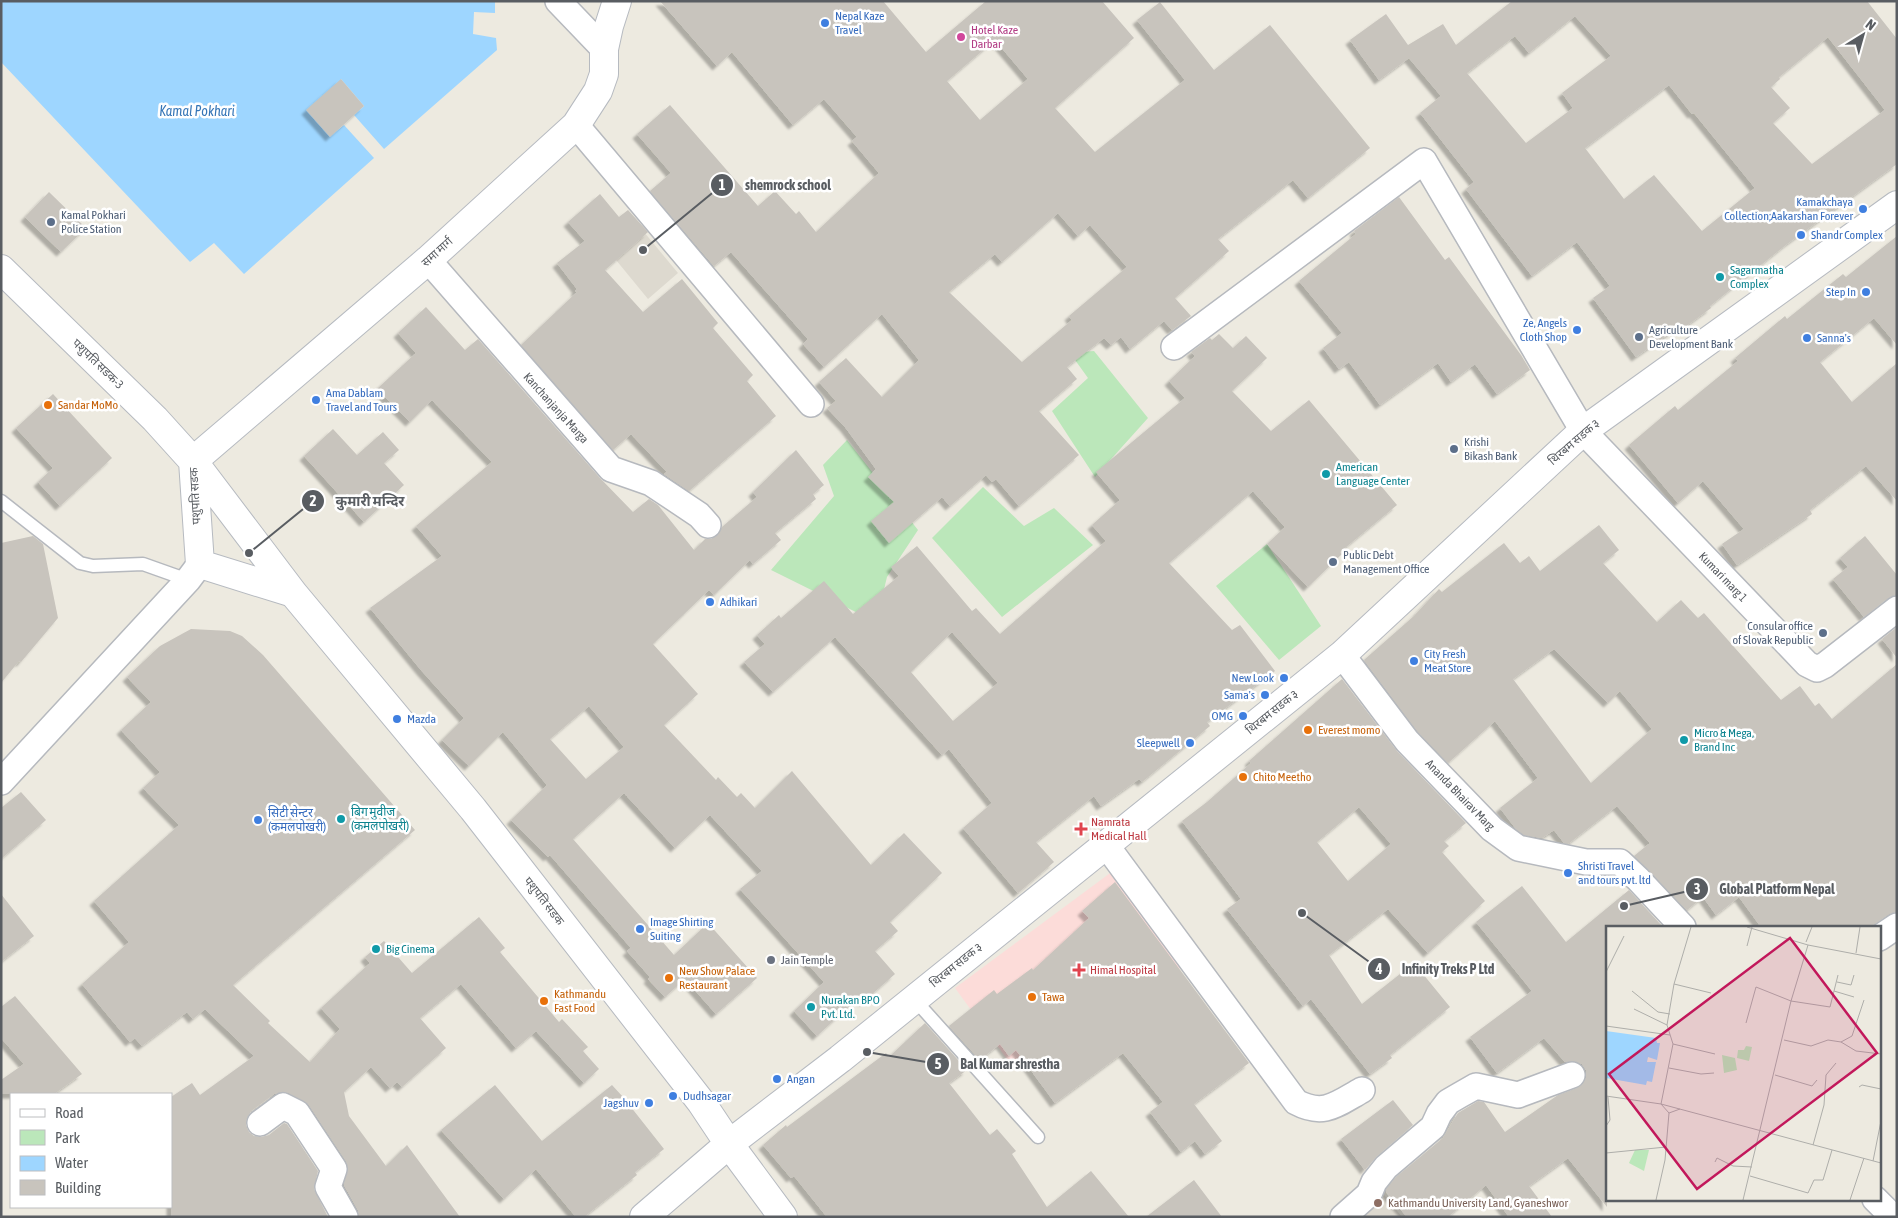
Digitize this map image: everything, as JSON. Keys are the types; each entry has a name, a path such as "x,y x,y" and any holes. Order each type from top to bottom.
{"main road":[{"name":"समा मार्ग","path":"193,462 428,260 576,125 598,90 604,74 604,49 617,1"},
{"name":"थिरबम सडक ३","path":"644,1217 729,1144 914,999 1342,655 1583,431 1897,205"},
{"name":"पशुपति सडक-3","path":"1,269 155,419 193,462"},
{"name":"पशुपति सडक","path":"193,462 194,572"},
{"name":"पशुपति सडक","path":"193,462 294,593 473,809 701,1102 729,1144 783,1217"},
{"path":"194,572 294,593"}],"street":[{"path":"558,1 604,49"},
{"path":"576,125 811,404"},
{"path":"1174,347 1424,161 1583,431"},
{"name":"Kanchanjanja Marga","path":"428,260 611,469 652,483 699,515 708,524"},
{"name":"Kumari marg 1","path":"1583,431 1807,664 1817,669 1825,665 1897,609"},
{"path":"3,779 194,572"},
{"name":"Ananda Bhairav Marg","path":"1342,655 1407,741 1492,829 1518,848 1586,862 1620,862 1682,926"},
{"path":"1106,845 1296,1102 1308,1109 1326,1109 1362,1090"},
{"path":"1880,937 1897,926"},
{"path":"1343,1217 1369,1194 1374,1182 1386,1166 1434,1127 1439,1114 1448,1102 1476,1086 1518,1095 1572,1075"},
{"path":"260,1123 283,1106 297,1113 334,1168 328,1187 345,1217"},
{"path":"1876,1200 1893,1217"}],"lane":[{"path":"1,501 80,563 94,566 142,564 194,572"},
{"path":"914,999 1038,1136"}],"shaded area":[{"path":"629,214 678,273 648,299 616,260 639,240 622,220"},
{"name":"Himal Hospital","path":"1121,865 1201,951 1116,1020 1087,1024 1015,1070 955,988"},
{"name":"Kathmandu University Land, Gyaneshwor","path":"1380,1190 1402,1217 1350,1217"}],"green space":[{"path":"1094,351 1148,418 1095,477 1052,411 1088,378 1070,353"},
{"path":"847,440 918,530 887,577 876,622 771,570 834,496 823,465"},
{"path":"983,487 1024,526 1054,508 1093,545 1002,617 932,538"},
{"path":"1267,544 1321,626 1279,660 1216,586"}],"water":[{"name":"Kamal Pokhari","path":"1,1 495,1 495,13 474,12 473,34 496,38 497,50 384,149 354,115 364,106 341,79 330,136 344,125 374,158 244,274 214,243 190,262 1,62"}],"building":[{"path":"660,1 883,1 926,52 986,1 1102,1 1134,38 1055,108 1095,152 1185,80 1137,20 1160,2 1214,70 1270,25 1370,148 1308,198 1293,180 1218,239 1229,251 1175,298 1191,316 1172,330 1164,321 1130,349 1121,337 1111,345 1104,338 1067,367 1077,379 1039,411 1079,455 1019,506 996,479 992,482 986,475 950,506 942,497 889,543 871,521 894,502 868,477 876,469 845,427 827,408 836,401 819,382 846,358 882,397 919,360 882,314 824,367 803,344 808,339 731,252 714,266 650,191 671,173 637,134 670,105 758,206 775,191 796,214 799,211 816,232 879,173 852,141 857,137 824,99 793,125 732,52 717,66","holes":["995,40 1028,79 980,120 947,81","1058,213 1078,236 1090,225 1127,267 1069,316 1072,320 1022,362 949,292 995,254 1002,262"]},
{"path":"1512,1 1867,1 1897,39 1897,164 1787,244 1710,306 1711,308 1685,327 1683,324 1636,357 1593,298 1610,286 1577,242 1532,276 1466,189 1474,182 1420,113 1441,96 1409,58 1379,80 1350,40 1386,14 1408,45 1443,24 1456,45","holes":["1575,16 1611,56 1562,93 1573,108 1526,143 1467,73 1515,36 1529,53","1828,37 1885,110 1812,164 1773,123 1790,108 1771,87 1780,79 1779,77","1669,85 1755,188 1702,231 1654,175 1624,199 1585,148"]},
{"path":"341,79 364,106 330,137 306,110"},
{"path":"49,192 86,228 61,252 25,217"},
{"path":"600,194 619,217 628,210 648,232 605,270 643,312 682,279 718,323 713,328 753,375 747,381 776,416 689,491 664,474 667,472 631,434 613,450 521,345 577,292 575,291 577,289 557,263 585,241 568,222"},
{"path":"1399,197 1445,260 1449,257 1530,370 1497,394 1475,364 1451,382 1438,363 1380,405 1349,362 1339,369 1323,348 1342,333 1299,281 1356,234 1354,231"},
{"path":"1897,236 1897,345 1874,318 1820,362 1852,402 1897,363 1897,501 1866,466 1810,510 1812,514 1737,565 1722,544 1744,529 1703,481 1678,503 1629,445 1675,406 1678,410 1738,361 1735,358 1785,316 1787,319 1843,274 1846,277"},
{"path":"426,307 465,350 478,339 600,478 633,512 649,499 658,505 694,550 705,539 711,539 718,535 722,527 757,497 753,492 796,450 824,485 813,494 816,499 775,533 781,540 753,564 750,560 714,595 709,590 653,644 698,694 664,725 716,780 718,777 737,797 741,793 755,808 792,771 871,865 904,833 942,873 890,922 898,931 875,951 895,974 863,1002 859,997 817,1036 794,1011 824,982 740,889 762,871 710,815 675,848 624,793 573,839 674,955 708,923 757,978 716,1014 685,979 665,997 648,979 650,977 627,951 631,948 550,855 548,857 511,820 547,785 503,732 469,766 442,740 464,718 421,670 370,608 442,556 416,526 492,462 432,400 410,422 377,389 416,353 398,333","holes":["589,706 624,747 586,779 550,739"]},
{"path":"1219,334 1233,348 1246,336 1267,358 1232,391 1271,431 1309,400 1397,505 1340,552 1342,554 1308,587 1267,544 1285,527 1253,491 1169,563 1232,630 1240,625 1275,671 1207,722 1210,726 1142,782 1139,779 1101,806 1094,796 1036,842 1054,862 1018,893 963,828 992,803 949,749 942,755 835,637 773,692 744,662 765,644 757,635 779,615 781,618 824,581 853,614 899,576 891,567 917,546 972,611 976,608 1000,634 1106,541 1092,525 1120,500 1096,472 1185,398 1169,381 1195,356 1191,352 1210,338 1212,340","holes":["952,632 998,683 953,721 911,672"]},
{"path":"53,394 112,458 60,506 38,482 53,468 16,428"},
{"path":"333,429 357,455 383,432 399,450 384,463 404,485 364,522 304,456"},
{"path":"1599,525 1619,550 1603,563 1657,622 1681,600 1698,618 1704,613 1781,700 1800,686 1815,706 1819,703 1832,719 1897,664 1897,912 1889,914 1871,926 1760,926 1739,897 1716,915 1703,897 1687,910 1634,856 1650,843 1617,806 1568,844 1564,843 1554,830 1542,838 1524,835 1516,829 1500,808 1538,778 1495,721 1448,763 1418,732 1364,660 1414,616 1439,589 1442,592 1504,543 1520,563 1529,556 1540,571","holes":["1554,649 1608,703 1620,691 1652,729 1591,783 1513,679"]},
{"path":"33,536 43,544 58,618 1,683 1,543"},
{"path":"1865,536 1897,575 1897,595 1888,598 1864,617 1833,579 1848,567 1840,558"},
{"path":"1897,627 1897,658 1882,639"},
{"path":"191,629 230,631 242,636 263,655 415,830 233,985 270,1021 268,1023 310,1062 340,1029 321,1008 370,963 365,957 384,941 412,973 479,917 505,948 500,952 559,1022 562,1019 588,1047 583,1051 599,1069 584,1083 536,1031 516,1048 461,984 420,1018 446,1048 402,1087 397,1082 390,1088 371,1067 344,1092 349,1116 386,1166 407,1145 460,1217 359,1217 358,1210 344,1185 348,1168 346,1161 309,1105 289,1093 282,1092 274,1094 251,1111 246,1125 249,1132 254,1136 261,1137 269,1135 284,1123 287,1124 318,1171 314,1189 328,1217 171,1217 172,1096 192,1083 200,1095 254,1056 205,1009 193,1019 187,1012 142,1046 135,1038 130,1042 82,984 129,942 94,901 179,825 143,788 160,772 121,730 151,702 127,677 160,646"},
{"path":"1342,679 1397,751 1466,823 1444,841 1449,846 1442,852 1485,901 1428,953 1388,909 1329,955 1362,1004 1414,963 1450,1007 1390,1055 1392,1058 1370,1074 1311,999 1303,1006 1227,909 1241,899 1182,821 1207,802 1251,763 1249,761","holes":["1359,807 1391,844 1348,881 1317,842"]},
{"path":"21,792 46,820 1,859 1,808"},
{"path":"1115,882 1249,1063 1194,1104 1222,1141 1205,1154 1195,1141 1181,1152 1150,1112 1163,1102 1123,1053 1055,1103 1016,1050 1009,1056 1000,1044 980,1060 949,1026 994,990 997,994 1032,968 1033,970 1089,918 1082,911"},
{"path":"1522,886 1566,942 1629,890 1662,926 1606,926 1607,1207 1568,1158 1529,1186 1552,1217 1509,1217 1486,1185 1448,1217 1407,1217 1386,1192 1386,1189 1396,1177 1443,1138 1458,1113 1478,1101 1484,1102 1505,1132 1558,1095 1583,1084 1586,1078 1586,1070 1582,1064 1574,1061 1565,1062 1544,1038 1497,1073 1470,1037 1532,991 1476,922"},
{"path":"1,894 34,936 1,962"},
{"path":"15,996 82,1074 55,1093 1,1094 1,1080 24,1064 1,1038 1,1007"},
{"path":"925,1023 967,1070 949,1083 990,1135 997,1129 1016,1151 1012,1154 1047,1207 1091,1171 1129,1217 827,1217 794,1176 791,1178 763,1145 786,1125 787,1127 886,1053 889,1057"},
{"path":"495,1085 542,1141 612,1085 664,1149 635,1172 637,1175 584,1217 576,1217 536,1169 504,1199 441,1130"},
{"path":"1393,1100 1413,1125 1377,1156 1365,1170 1341,1139"},
{"path":"1194,1180 1222,1217 1146,1217"}],"place":[{"name":"Nepal Kaze Travel","path":"825,23"},
{"name":"Hotel Kaze Darbar","path":"961,37"},
{"name":"Kamakchaya Collection;Aakarshan Forever","path":"1863,209"},
{"name":"Kamal Pokhari Police Station","path":"51,222"},
{"name":"Shandr Complex","path":"1801,235"},
{"name":"shemrock school","path":"643,250"},
{"name":"Sagarmatha Complex","path":"1720,277"},
{"name":"Step In","path":"1866,292"},
{"name":"Ze, Angels Cloth Shop","path":"1577,330"},
{"name":"Agriculture Development Bank","path":"1639,337"},
{"name":"Sanna's","path":"1807,338"},
{"name":"Ama Dablam Travel and Tours","path":"316,400"},
{"name":"Sandar MoMo","path":"48,405"},
{"name":"Krishi Bikash Bank","path":"1454,449"},
{"name":"American Language Center","path":"1326,474"},
{"name":"कुमारी मन्दिर","path":"249,553"},
{"name":"Public Debt Management Office","path":"1333,562"},
{"name":"Adhikari","path":"710,602"},
{"name":"Consular office of Slovak Republic","path":"1823,633"},
{"name":"City Fresh Meat Store","path":"1414,661"},
{"name":"New Look","path":"1284,678"},
{"name":"Sama's","path":"1265,695"},
{"name":"OMG","path":"1243,716"},
{"name":"Mazda","path":"397,719"},
{"name":"Everest momo","path":"1308,730"},
{"name":"Micro & Mega, Brand Inc","path":"1684,740"},
{"name":"Sleepwell","path":"1190,743"},
{"name":"Chito Meetho","path":"1243,777"},
{"name":"बिग मुवीज (कमलपोखरी)","path":"341,819"},
{"name":"सिटी सेन्टर (कमलपोखरी)","path":"258,820"},
{"name":"Namrata Medical Hall","path":"1081,829"},
{"name":"Shristi Travel and tours pvt. ltd","path":"1568,873"},
{"name":"Global Platform Nepal","path":"1624,906"},
{"name":"Infinity Treks P Ltd","path":"1302,913"},
{"name":"Image Shirting Suiting","path":"640,929"},
{"name":"Big Cinema","path":"376,949"},
{"name":"Jain Temple","path":"771,960"},
{"name":"Himal Hospital","path":"1079,970"},
{"name":"New Show Palace Restaurant","path":"669,978"},
{"name":"Tawa","path":"1032,997"},
{"name":"Kathmandu Fast Food","path":"544,1001"},
{"name":"Nurakan BPO Pvt. Ltd.","path":"811,1007"},
{"name":"Bal Kumar shrestha","path":"867,1052"},
{"name":"Angan","path":"777,1079"},
{"name":"Dudhsagar","path":"673,1096"},
{"name":"Jagshuv","path":"649,1103"},
{"name":"Kathmandu University Land, Gyaneshwor","path":"1378,1203"}]}
